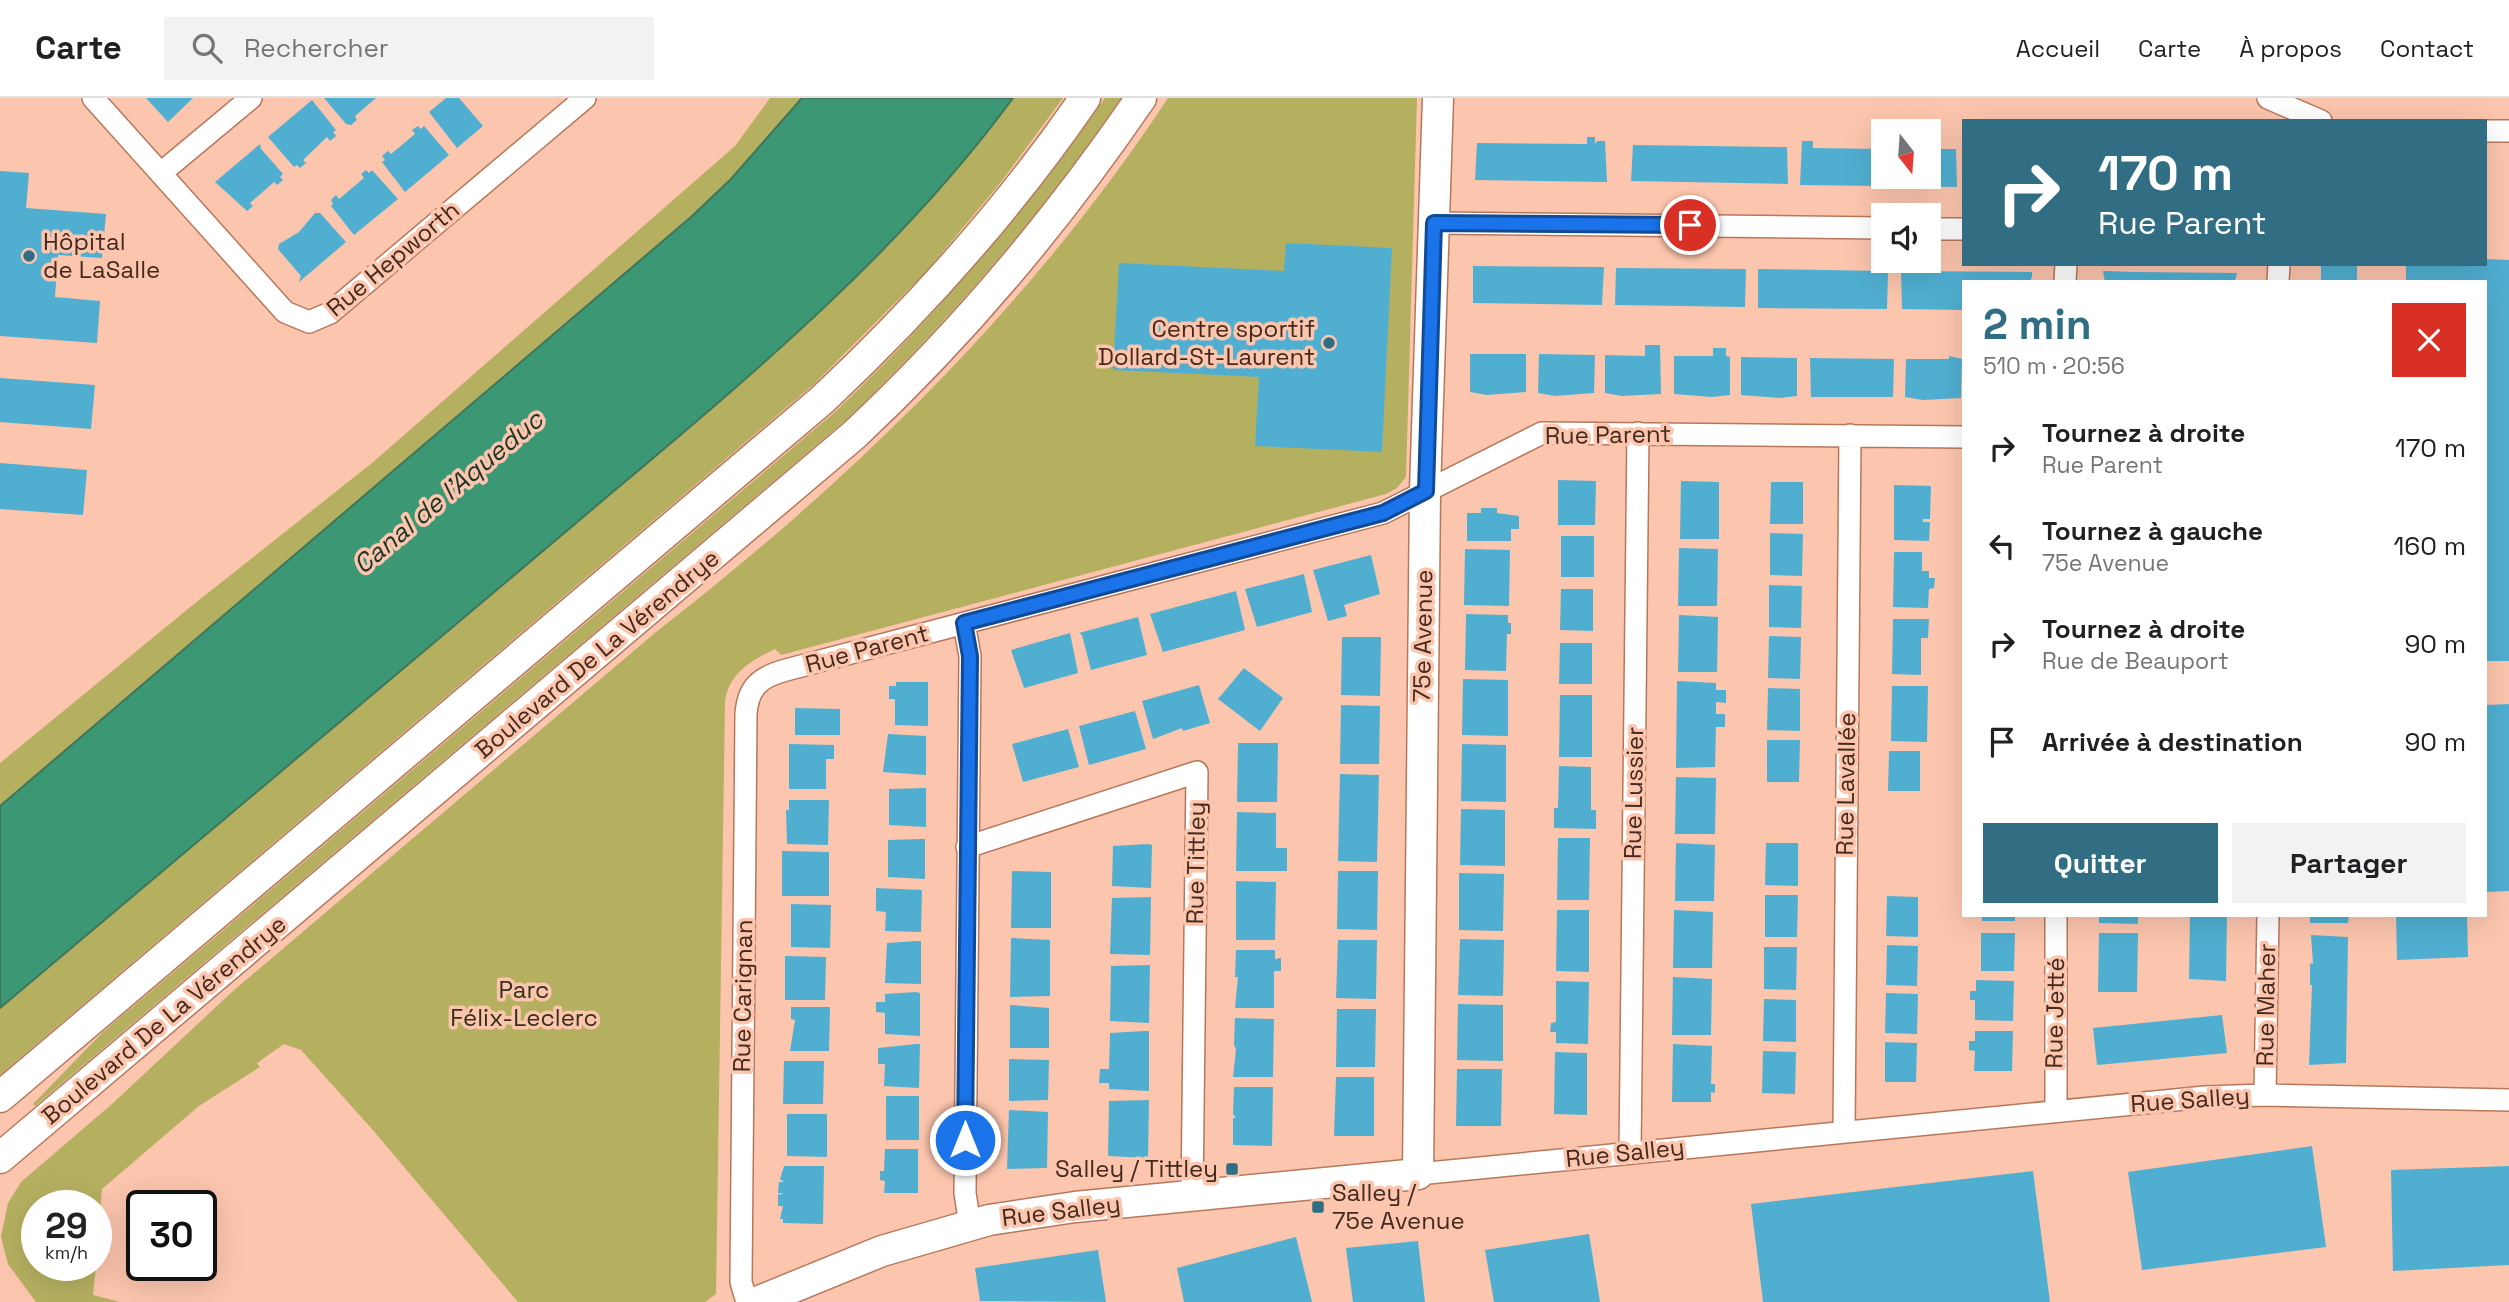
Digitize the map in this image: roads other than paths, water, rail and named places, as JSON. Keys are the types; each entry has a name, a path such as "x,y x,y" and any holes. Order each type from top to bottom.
{"main road":[{"name":"Boulevard De La Vérendrye","path":"0,1097 822,400 944,278 1019,188 1084,98"},
{"name":"Boulevard De La Vérendrye","path":"2,1162 854,435 919,373 992,294 1068,202 1142,98"},
{"name":"75e Avenue","path":"1418,1174 1426,491 1438,98"},
{"name":"Rue Salley","path":"757,1302 854,1261 970,1225 1040,1211 1418,1174"}],"street":[{"name":"Rue Hepworth","path":"93,98 285,312 309,322 330,313 585,98"},
{"path":"161,173 251,98"},
{"path":"2277,109 2314,119"},
{"path":"2487,131 2509,131"},
{"path":"1434,223 1871,228"},
{"path":"1941,229 1962,229"},
{"name":"Rue Parent","path":"751,690 770,675 1383,513 1542,433 1962,437"},
{"name":"Rue Lussier","path":"1630,1153 1639,433"},
{"name":"Rue Lavallée","path":"1844,1132 1850,435"},
{"path":"964,623 970,656 965,1193 970,1225"},
{"name":"Rue Carignan","path":"747,1302 741,1282 742,1028 746,713 751,690"},
{"name":"Rue Tittley","path":"967,847 1197,772 1192,1196"},
{"name":"Rue Jetté","path":"2056,917 2056,1111"},
{"name":"Rue Maher","path":"2265,1095 2268,917"},
{"name":"Rue Salley","path":"1418,1174 2183,1098 2265,1095 2509,1100"}],"water":[{"name":"Canal de l'Aqueduc","path":"802,98 1013,98 964,161 911,220 798,332 678,437 0,1008 0,806 691,217 731,179"}],"place":[{"name":"Hôpital de LaSalle","path":"29,256"},
{"name":"Centre sportif Dollard-St-Laurent","path":"1329,343"},
{"name":"Salley / Tittley","path":"1232,1169"},
{"name":"Salley / 75e Avenue","path":"1318,1207"}],"park label":[{"name":"Parc Félix-Leclerc","path":"524,1004"}]}
